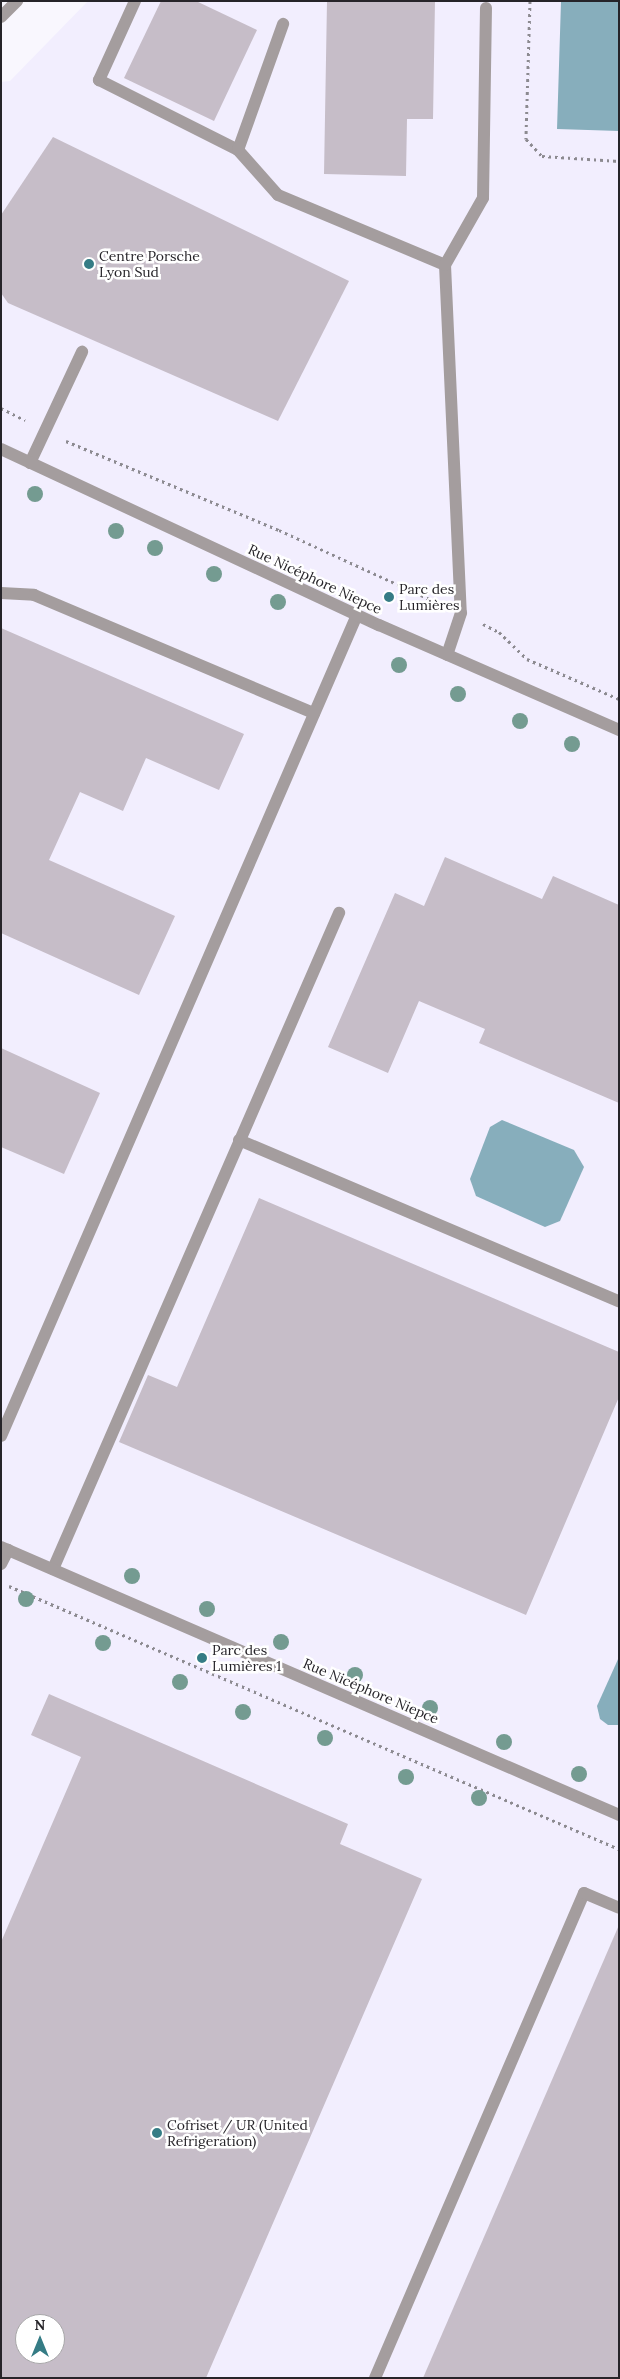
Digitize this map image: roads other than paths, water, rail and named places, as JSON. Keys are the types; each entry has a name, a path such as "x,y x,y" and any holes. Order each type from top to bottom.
{"street":[{"path":"1,17 17,1"},
{"path":"135,1 99,80 238,150 278,195 445,265"},
{"path":"446,655 461,614 445,265 482,198 486,8"},
{"path":"238,150 283,24"},
{"path":"30,463 82,352"},
{"name":"Rue Nicéphore Niepce","path":"1,448 357,615 619,730"},
{"path":"1,592 34,595 314,713"},
{"path":"1,1436 357,615"},
{"path":"53,1569 239,1140 340,914"},
{"path":"239,1140 619,1302"},
{"path":"1,1564 5,1548"},
{"name":"Rue Nicéphore Niepce","path":"5,1548 619,1816"},
{"path":"375,2378 584,1893 619,1908"}],"water":[{"path":"561,1 619,1 619,131 557,129"},
{"path":"502,1120 574,1150 584,1167 560,1221 545,1227 476,1196 470,1179 490,1127"},
{"path":"619,1657 619,1725 608,1725 600,1719 597,1706"}],"place":[{"name":"Centre Porsche Lyon Sud","path":"89,264"},
{"name":"Parc des Lumières","path":"389,597"},
{"name":"Parc des Lumières 1","path":"202,1658"},
{"name":"Cofriset / UR (United Refrigeration)","path":"157,2133"}]}
